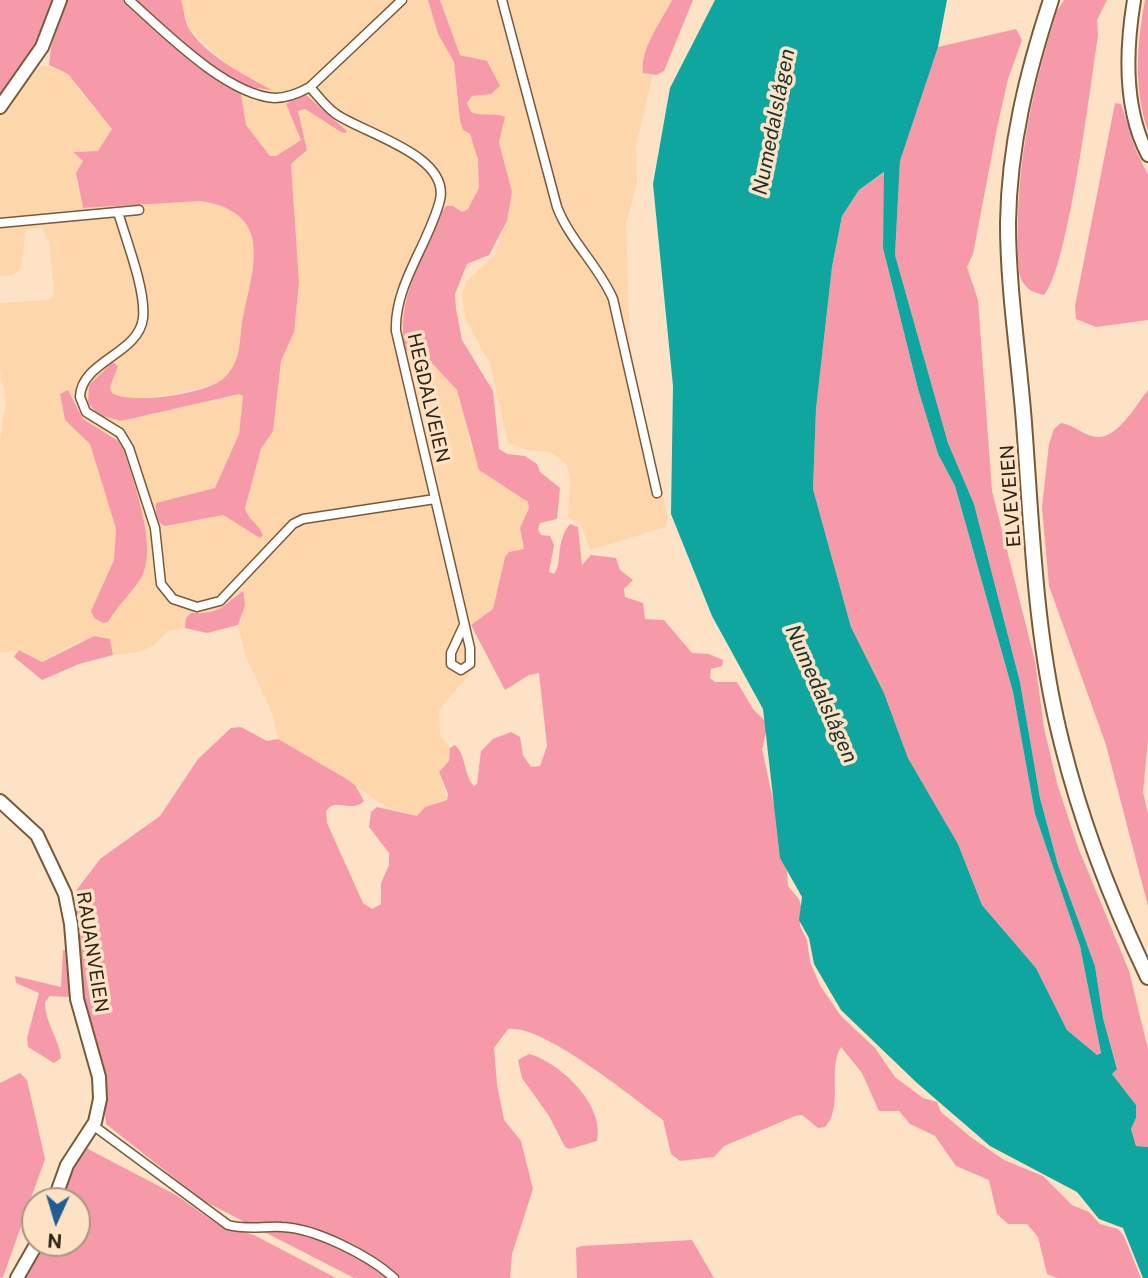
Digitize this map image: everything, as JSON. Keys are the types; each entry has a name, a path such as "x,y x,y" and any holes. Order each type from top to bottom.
{"highway":[{"name":"ELVEVEIEN","path":"1051,0 1029,71 1016,128 1008,223 1036,582 1047,667 1062,744 1091,844 1148,977"}],"main road":[{"path":"0,107 47,39 60,0"},
{"path":"1134,0 1129,78 1133,110 1148,155"},
{"name":"RAUANVEIEN","path":"0,801 26,822 42,842 65,894 71,924 77,999 99,1077 100,1100 94,1126 70,1158 59,1187"},
{"path":"17,1278 29,1257"}],"street":[{"path":"129,0 226,80 260,95 277,98 296,94 310,87 402,0"},
{"path":"502,0 557,207 563,221 604,278 614,299 657,493"},
{"name":"HEGDALVEIEN","path":"310,87 335,114 426,162 439,180 440,200 397,306 395,319 472,657 470,664 461,670 451,664 451,653 464,625"},
{"path":"0,223 139,210"},
{"path":"118,212 142,299 143,318 136,335 87,378 80,390 80,397 86,412 120,433 129,448 155,528 158,571 166,593 188,606 207,606 231,592 293,524 303,519 435,499"},
{"path":"94,1126 228,1225 248,1229 298,1228 379,1265 394,1278"}],"shaded area":[{"path":"0,0 52,0 42,34 0,95"},
{"path":"67,0 181,0 188,27 204,47 272,90 249,87 242,89 241,94 246,125 270,156 276,156 301,140 286,104 305,94 347,131 341,132 305,109 298,111 307,150 291,164 299,283 294,332 281,361 273,431 261,449 245,508 263,535 260,538 223,515 165,526 158,520 156,510 156,503 215,488 239,434 243,396 239,394 121,421 99,415 88,403 89,385 113,362 118,366 110,387 112,393 136,398 188,393 217,383 225,377 238,355 254,257 248,228 239,216 223,207 201,201 83,208 76,173 83,161 73,152 98,151 112,129 68,74 49,65 51,47"},
{"path":"181,0 428,0 438,34 454,62 460,121 475,145 480,175 479,188 468,209 462,212 453,206 446,206 416,274 407,298 413,353 423,356 446,375 457,390 466,417 470,446 498,484 521,494 528,502 529,508 521,536 524,549 509,552 505,557 493,609 471,625 476,666 439,710 440,734 450,748 449,761 439,772 447,799 433,804 417,816 384,806 345,778 279,742 273,715 246,657 238,625 241,619 237,595 225,608 214,613 191,613 186,618 185,628 168,631 153,646 139,652 113,655 110,639 104,636 73,644 41,662 23,650 0,653 0,439 6,402 0,370 0,303 49,300 54,289 49,242 42,228 26,230 21,268 13,275 0,276 0,116 30,76 43,65 68,74 89,103 111,124 111,134 98,151 79,151 73,154 83,160 76,181 83,208 201,201 229,206 241,216 248,228 254,244 254,272 244,311 239,357 225,378 215,384 182,392 131,400 112,393 110,387 118,366 116,362 89,385 121,421 239,394 243,396 239,434 215,488 157,503 188,522 223,515 260,538 263,535 247,515 245,508 261,449 273,431 281,361 294,332 299,283 291,164 307,149 298,111 305,109 326,123 345,126 305,95 286,104 301,140 276,156 270,156 246,125 241,94 242,89 249,87 268,88 229,66 189,28","holes":["60,394 73,396 83,419 118,441 141,577 108,622 103,623 94,618 91,611 114,560 116,529 90,444 65,420"]},
{"path":"428,0 440,0 460,55 487,61 500,86 491,94 472,96 467,103 471,112 505,117 499,142 512,192 507,221 489,255 467,264 455,294 456,309 462,340 493,391 499,449 507,454 525,456 537,464 540,472 560,488 557,519 540,523 538,529 541,535 550,536 554,545 549,572 554,574 557,569 565,531 570,524 578,527 582,565 591,555 616,558 620,570 633,580 624,589 625,597 643,603 645,619 664,620 692,653 709,654 723,660 722,666 711,669 710,678 715,682 737,682 753,709 768,724 762,749 786,859 788,886 799,899 802,910 800,926 807,940 810,962 821,987 841,1016 875,1048 895,1077 923,1098 937,1102 941,1112 1004,1160 1043,1176 1072,1205 1089,1212 1100,1224 1118,1229 1124,1236 1141,1278 1057,1278 1047,1274 1038,1237 1027,1224 1008,1224 997,1214 989,1180 956,1166 935,1136 910,1124 899,1111 879,1111 862,1073 841,1047 835,1066 834,1109 825,1127 818,1128 802,1115 795,1116 724,1146 714,1157 680,1161 671,1154 663,1120 565,1050 543,1038 508,1029 494,1048 497,1084 504,1120 521,1141 533,1189 512,1254 510,1278 354,1278 202,1200 106,1124 99,1054 83,1006 75,892 100,859 160,816 198,759 231,728 241,727 267,741 278,739 355,785 364,801 354,806 330,807 326,811 327,823 363,903 372,909 381,904 381,883 389,865 389,853 369,827 371,812 377,807 417,816 425,807 447,800 448,794 439,772 449,761 450,748 455,745 474,786 477,784 481,751 493,739 511,732 520,737 523,755 531,767 540,766 547,746 539,673 529,675 505,690 471,625 493,609 505,557 509,552 524,549 520,528 529,508 528,502 479,470 457,390 431,362 406,350 403,332 407,297 442,212 446,206 453,206 462,212 468,209 479,188 478,160 470,134 463,130 460,121 454,62 438,34"},
{"path":"440,0 672,0 641,65 643,73 653,75 636,145 637,183 626,223 630,347 668,517 666,527 590,550 582,526 568,517 570,477 566,463 550,452 528,450 508,443 490,364 466,320 462,296 466,282 495,254 507,221 512,192 499,142 504,125 499,114 480,116 471,112 467,103 472,96 476,58 460,55"},
{"path":"672,0 693,0 664,71 656,75 643,73 644,55"},
{"path":"1064,0 1107,0 1097,20 1098,35 1070,213 1062,250 1044,295 1028,288 1019,273 1018,205 1025,140 1038,76 1057,11"},
{"path":"1145,0 1148,0 1148,131 1138,82 1140,33"},
{"path":"1016,29 1022,40 1008,79 973,254 967,267 978,300 992,491 1035,661 1044,728 1057,783 1078,847 1129,971 1148,1049 1148,1147 1136,1146 1131,1129 1136,1118 1136,1105 1112,1074 1117,1068 1103,1018 1095,966 1058,865 1040,798 1020,682 974,504 948,443 895,255 900,161 938,47"},
{"path":"1115,103 1121,104 1135,148 1148,175 1148,320 1096,327 1076,319 1075,306"},
{"path":"885,172 883,248 918,389 938,454 955,486 1013,692 1035,814 1080,946 1101,1053 1097,1055 1067,1030 1036,968 982,905 958,844 908,758 884,693 851,627 813,489 816,409 832,267 842,216 859,190"},
{"path":"68,390 83,419 118,441 124,450 146,533 146,565 141,578 108,622 103,623 94,618 91,611 114,560 116,529 90,444 65,420 60,394"},
{"path":"1148,390 1148,740 1143,792 1148,814 1148,906 1106,745 1049,586 1042,507 1049,444 1054,429 1061,423 1092,436 1109,434 1124,422"},
{"path":"243,591 245,605 238,625 207,633 185,628 186,618 191,613 215,611"},
{"path":"94,636 110,639 113,655 79,664 42,680 14,657 19,650 42,662"},
{"path":"63,950 70,997 50,996 45,1002 47,1017 61,1058 54,1063 28,1047 27,1038 39,993 16,983 15,976 61,987"},
{"path":"529,1054 554,1066 578,1087 594,1113 598,1127 597,1141 570,1149 565,1147 549,1116 522,1078 518,1060"},
{"path":"20,1073 27,1080 45,1159 35,1187 21,1187 21,1226 3,1277 0,1278 0,1083"},
{"path":"86,1148 176,1195 217,1224 254,1235 336,1278 23,1278 35,1257 91,1257 91,1187 64,1187 72,1165"},
{"path":"692,1240 714,1278 577,1278 576,1248 582,1246"}],"water":[{"name":"Numedalslågen","path":"715,0 947,0 938,47 900,161 895,255 948,443 974,504 1020,682 1040,798 1058,865 1095,966 1103,1018 1117,1069 1112,1074 1136,1105 1136,1118 1131,1129 1136,1146 1148,1147 1148,1278 1143,1278 1123,1228 1099,1219 1077,1192 990,1146 917,1083 841,1010 814,964 809,938 799,920 802,897 780,858 763,709 712,616 671,514 673,386 653,184 670,88","holes":["884,172 883,248 918,389 938,454 955,486 1013,692 1035,814 1080,946 1101,1053 1097,1055 1067,1030 1036,968 982,905 958,844 908,758 884,693 851,627 813,489 816,409 832,267 842,216 859,190"]}]}
